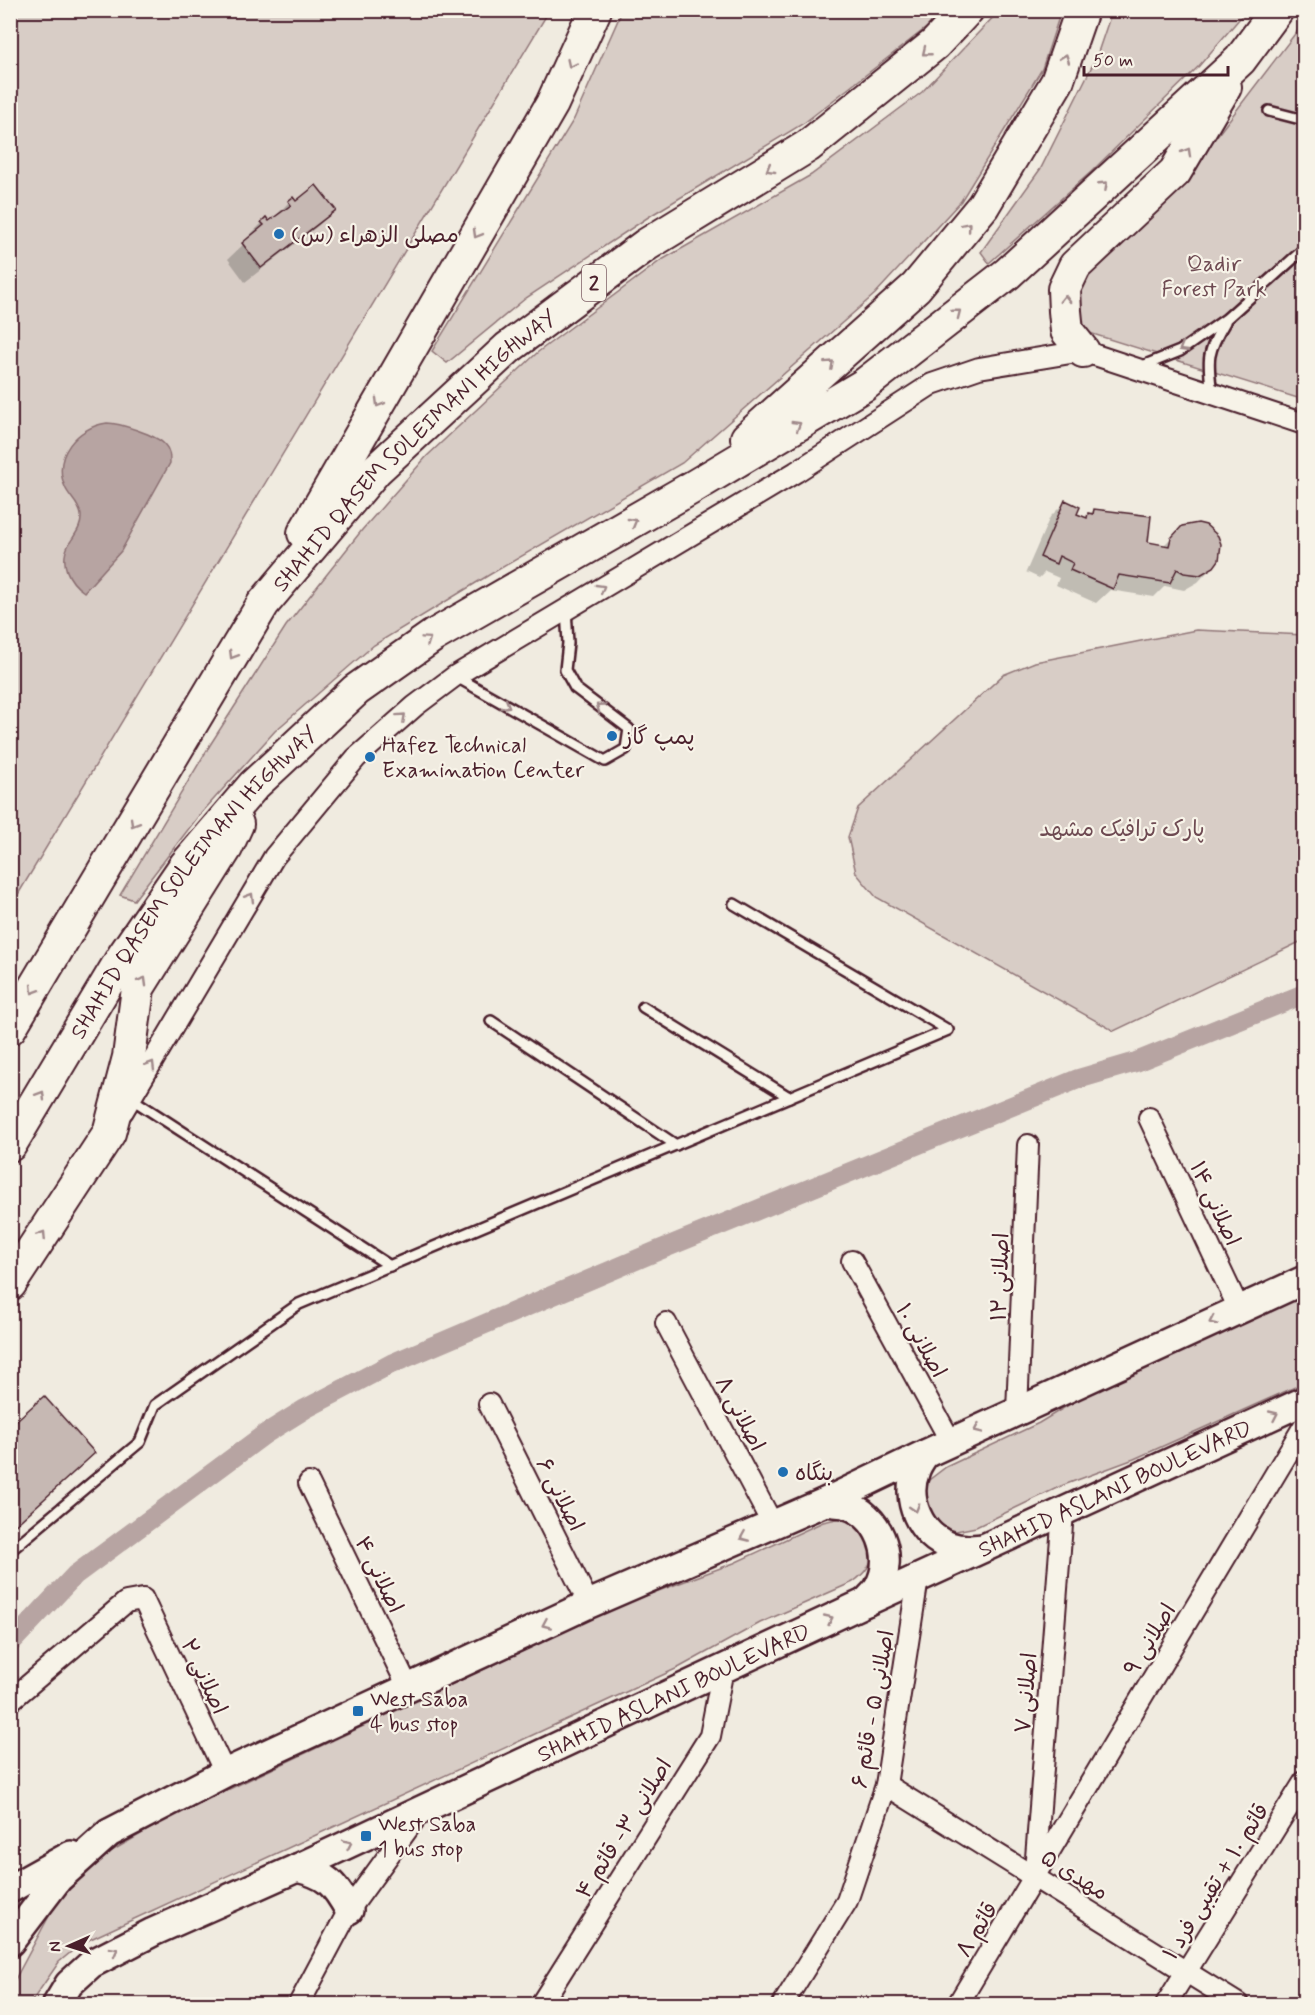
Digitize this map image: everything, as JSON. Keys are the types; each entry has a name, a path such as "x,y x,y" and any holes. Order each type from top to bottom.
{"highway":[{"path":"263,604 552,104 596,10"},
{"name":"SHAHID QASEM SOLEIMANI HIGHWAY","path":"10,1028 263,604 376,470 508,348 645,245 808,146 935,44 967,10"},
{"path":"693,487 916,288 976,215 1057,82 1082,10"},
{"path":"1083,351 1067,331 1065,311 1064,289 1075,266 1175,172 1240,60 1277,10"},
{"path":"693,487 864,385 999,281 1240,60"},
{"name":"SHAHID QASEM SOLEIMANI HIGHWAY","path":"10,1145 131,945 185,866 254,785 356,690 433,636 693,487"},
{"path":"10,1284 109,1133 129,1057 138,988 226,848 254,785"}],"main road":[{"path":"10,1889 109,1833 225,1773 589,1604 825,1502 1017,1411 1305,1280"},
{"name":"SHAHID ASLANI BOULEVARD","path":"57,2004 69,1984 91,1964 115,1950 1305,1401"},
{"path":"926,1454 916,1469 912,1487 913,1506 920,1523 933,1537 949,1546 967,1550 985,1548"},
{"path":"825,1502 843,1504 859,1511 872,1522 882,1537 886,1554 884,1572 878,1588 866,1602"},
{"path":"10,1942 58,1880 109,1833"},
{"path":"297,1868 318,1873 331,1883 337,1888 349,1910"}],"street":[{"path":"109,1133 132,1099 274,857 356,758 415,706 455,676 796,472 932,384 979,368 1083,351 1305,424"},
{"name":"اصلانی ۱۴","path":"1149,1118 1239,1309"},
{"name":"اصلانی ۱۲","path":"1017,1411 1028,1145"},
{"name":"اصلانی ۱۰","path":"852,1261 951,1442"},
{"name":"اصلانی ۸","path":"666,1323 773,1525"},
{"name":"اصلانی ۶","path":"489,1404 589,1604"},
{"name":"اصلانی ۹","path":"1034,1877 1305,1426"},
{"name":"اصلانی ۴","path":"309,1483 408,1687"},
{"name":"اصلانی ۷","path":"1034,1877 1063,1512"},
{"name":"اصلانی ۵ - قائم ۶","path":"783,2004 847,1901 886,1785 918,1578"},
{"name":"اصلانی ۲","path":"10,1701 126,1602 143,1599 225,1773"},
{"name":"اصلانی ۳- قائم ۴","path":"541,2004 710,1736 723,1669"},
{"name":"قائم ۱۰ + تقیبی فرد ۱","path":"1166,2004 1305,1782"},
{"name":"مهدی ۵","path":"886,1785 1238,2004"},
{"path":"299,2004 349,1910 422,1809"},
{"name":"قائم ۸","path":"958,2004 1034,1877"}],"lane":[{"path":"1269,111 1305,120"},
{"path":"1136,369 1180,351 1227,320 1305,249"},
{"path":"1212,393 1208,365 1211,345 1227,320"},
{"path":"455,676 605,761 626,749 629,729 575,688 565,670 568,643 566,609"},
{"path":"10,1551 140,1442 155,1405 299,1304 948,1030 734,904"},
{"path":"643,1007 789,1097"},
{"path":"491,1021 676,1145"},
{"path":"132,1099 390,1266"}],"green space":[{"path":"1000,10 1061,11 1042,69 961,201 875,294 682,463 374,645 275,731 197,818 134,900 120,895 210,745 286,626 362,530 427,456 538,352 660,261 811,175 922,92"},
{"path":"11,11 549,11 11,906"},
{"path":"622,11 943,11 926,28 804,123 650,216 526,298 447,363 432,351 574,119"},
{"path":"1112,11 1246,11 1199,66 1091,172 989,263 981,252 1041,168 1096,58"},
{"name":"Qadir Forest Park","path":"1304,22 1304,400 1080,330 1081,277 1187,175"},
{"name":"پارک ترافیک مشهد","path":"1196,630 1304,635 1304,940 1114,1031 876,897 856,873 848,837 858,808 1003,675 1035,662"},
{"path":"1304,1293 1304,1383 1134,1459 1061,1486 976,1527 956,1531 939,1528 928,1514 924,1497 929,1480 946,1467 1039,1423 1103,1384"},
{"path":"841,1518 862,1530 872,1546 869,1564 853,1582 760,1623 680,1667 82,1943 59,1962 30,2004 11,2004 11,1987 55,1905 98,1859 170,1817 623,1604 734,1563 823,1522"}],"shaded area":[{"path":"107,423 138,430 161,441 168,449 170,463 121,551 84,592 70,577 65,564 66,551 79,527 81,515 65,487 62,464 70,445 77,437 86,430"}],"building":[{"name":"مصلی الزهراء (س)","path":"316,185 336,210 261,268 242,243 264,225 261,222 266,217 269,221 291,205 288,201 293,197 296,201"},
{"path":"1065,500 1080,507 1077,514 1087,518 1088,513 1093,514 1094,509 1151,516 1148,542 1169,546 1171,538 1182,526 1198,523 1206,525 1218,536 1221,544 1219,560 1214,567 1200,575 1184,573 1177,569 1170,583 1119,575 1113,589 1070,570 1073,563 1059,556 1056,564 1040,557"},
{"path":"44,1396 95,1453 10,1530 10,1426"}],"waterway":[{"path":"10,1644 75,1575 265,1434 305,1409 391,1364 657,1251 1078,1079 1136,1062 1304,994"}],"place":[{"name":"مصلی الزهراء (س)","path":"279,234"},
{"name":"پمپ گاز","path":"612,736"},
{"name":"Hafez Technical Examination Center","path":"370,757"},
{"name":"بنگاه","path":"783,1472"},
{"name":"West Saba 4 bus stop","path":"358,1711"},
{"name":"West Saba 1 bus stop","path":"366,1836"}]}
